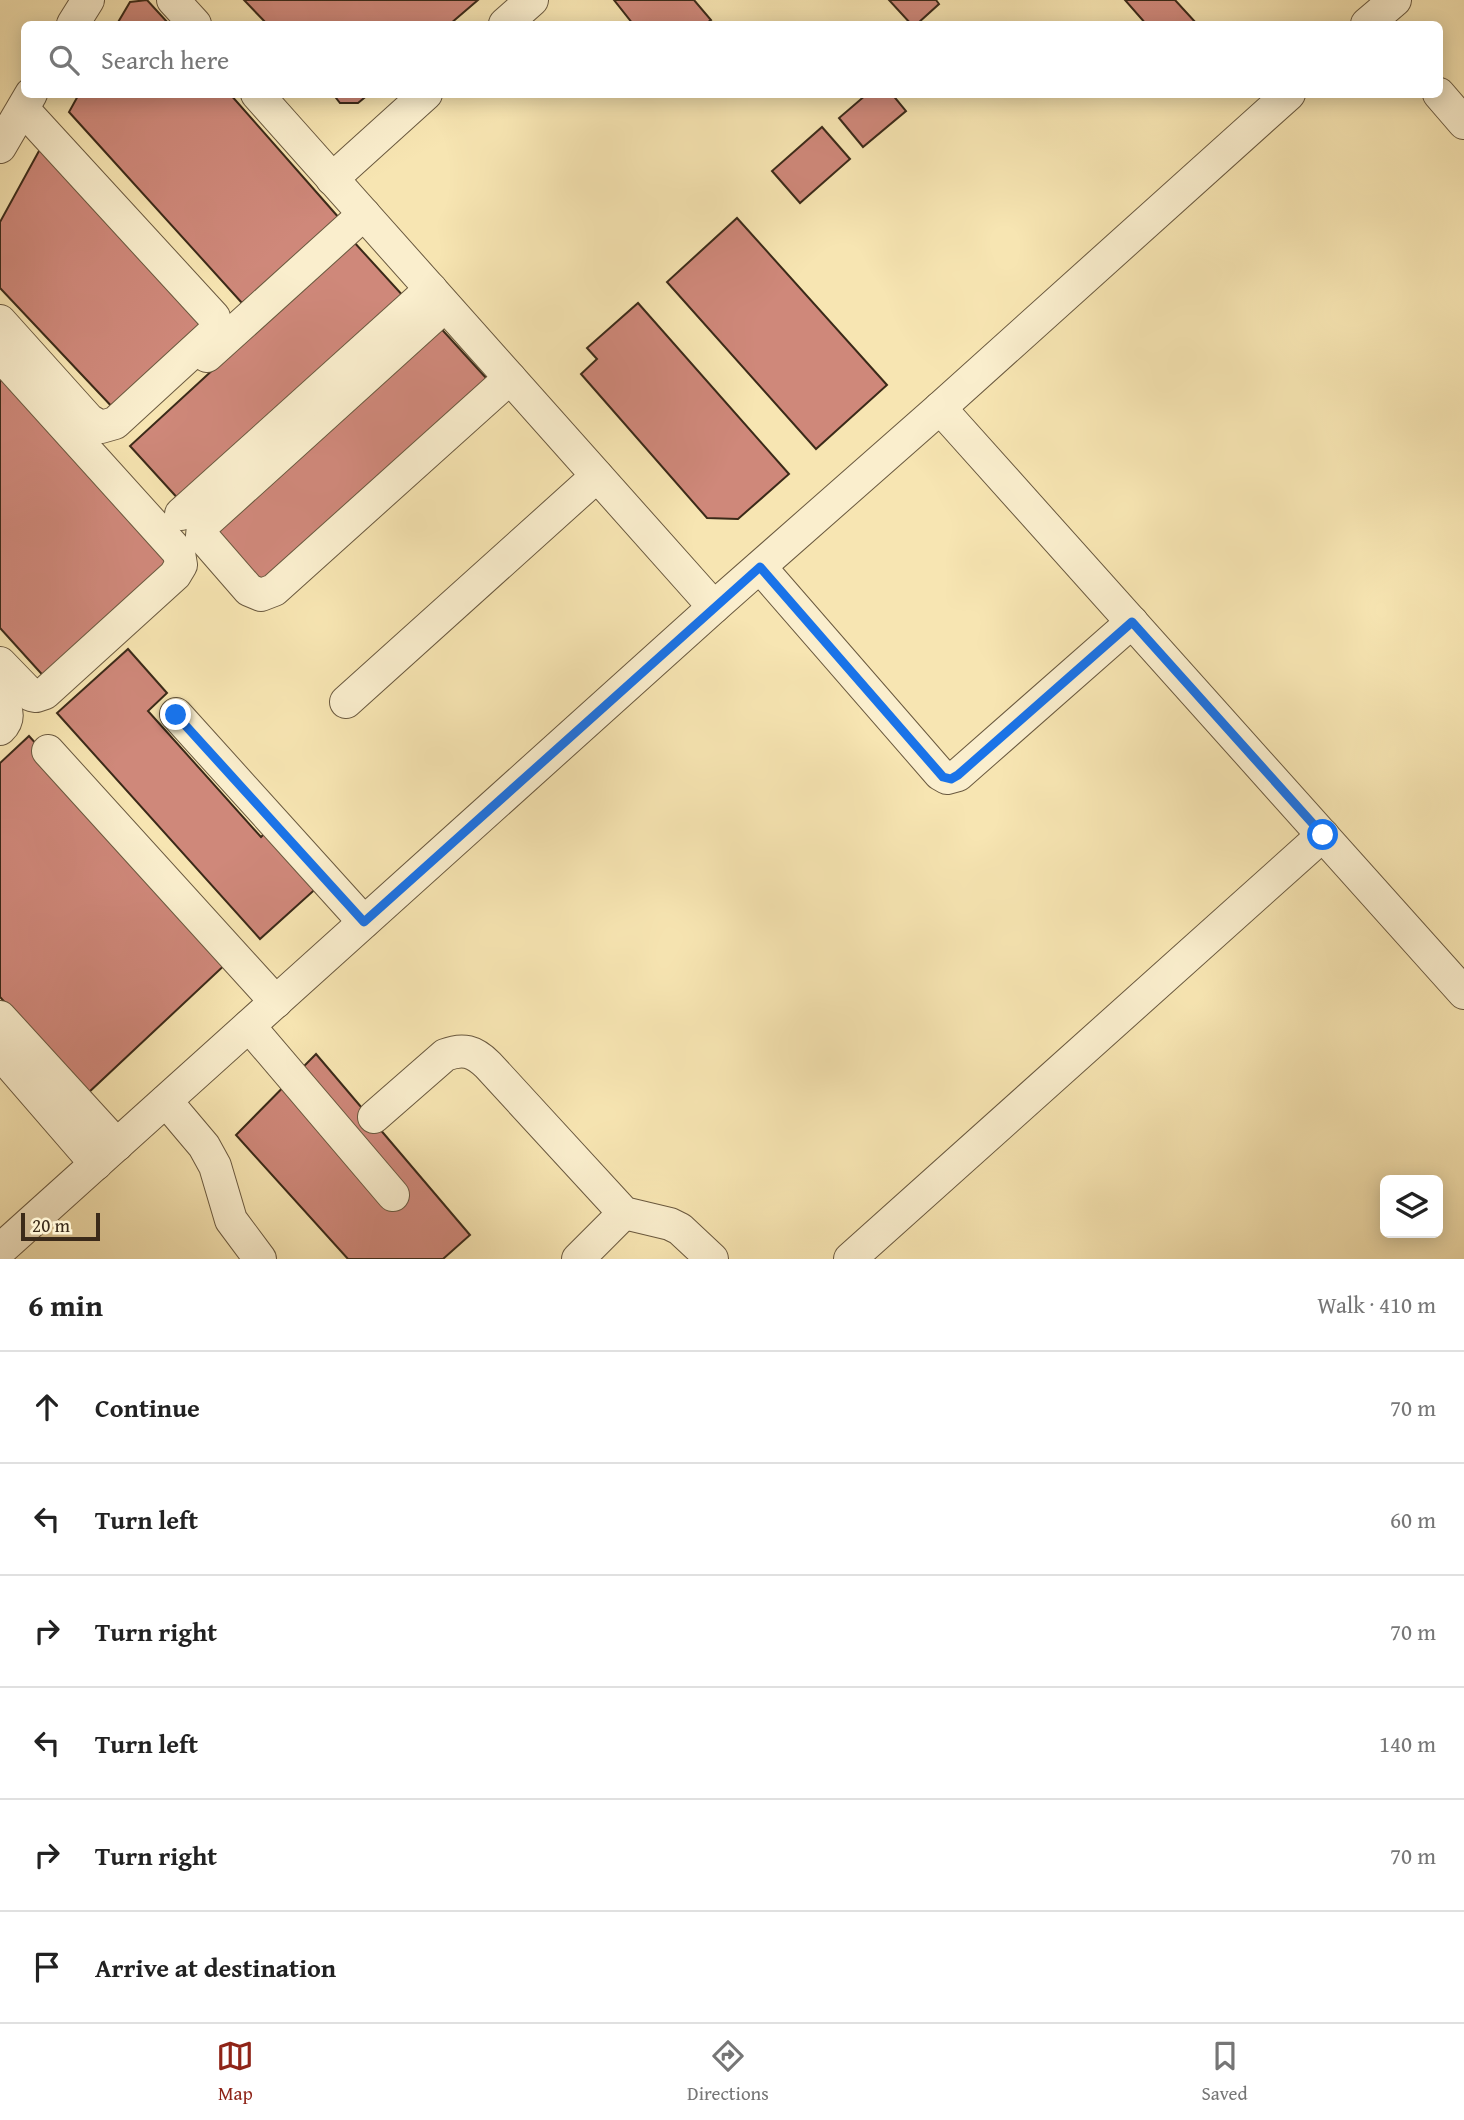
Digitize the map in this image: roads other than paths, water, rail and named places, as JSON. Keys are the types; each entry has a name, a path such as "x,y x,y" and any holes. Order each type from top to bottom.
{"street":[{"path":"75,21 88,0"},
{"path":"173,0 192,21"},
{"path":"508,21 532,0"},
{"path":"261,98 714,607"},
{"path":"332,179 422,98"},
{"path":"1,1246 1285,98"},
{"path":"1442,98 1464,123"},
{"path":"0,147 27,102 214,317 216,326 212,334 115,423 101,427 89,420 0,321"},
{"path":"118,436 364,214"},
{"path":"438,297 203,525 202,536 249,590 261,595 274,590 510,377"},
{"path":"181,514 438,297"},
{"path":"0,355 179,553 181,565 175,575 46,693 31,695 0,663"},
{"path":"940,408 1464,993"},
{"path":"346,702 597,476"},
{"path":"760,567 930,763 947,778 958,775 1132,622"},
{"path":"0,701 7,716 6,723 0,729"},
{"path":"176,715 364,922"},
{"path":"48,751 276,1002"},
{"path":"850,1259 1323,835"},
{"path":"0,1017 107,1154"},
{"path":"248,1026 393,1195"},
{"path":"374,1117 445,1055 468,1051 479,1056 624,1213 680,1229 712,1259"},
{"path":"0,1053 107,1154"},
{"path":"166,1101 204,1146 215,1166 230,1220 260,1259"},
{"path":"578,1259 624,1213"}]}
